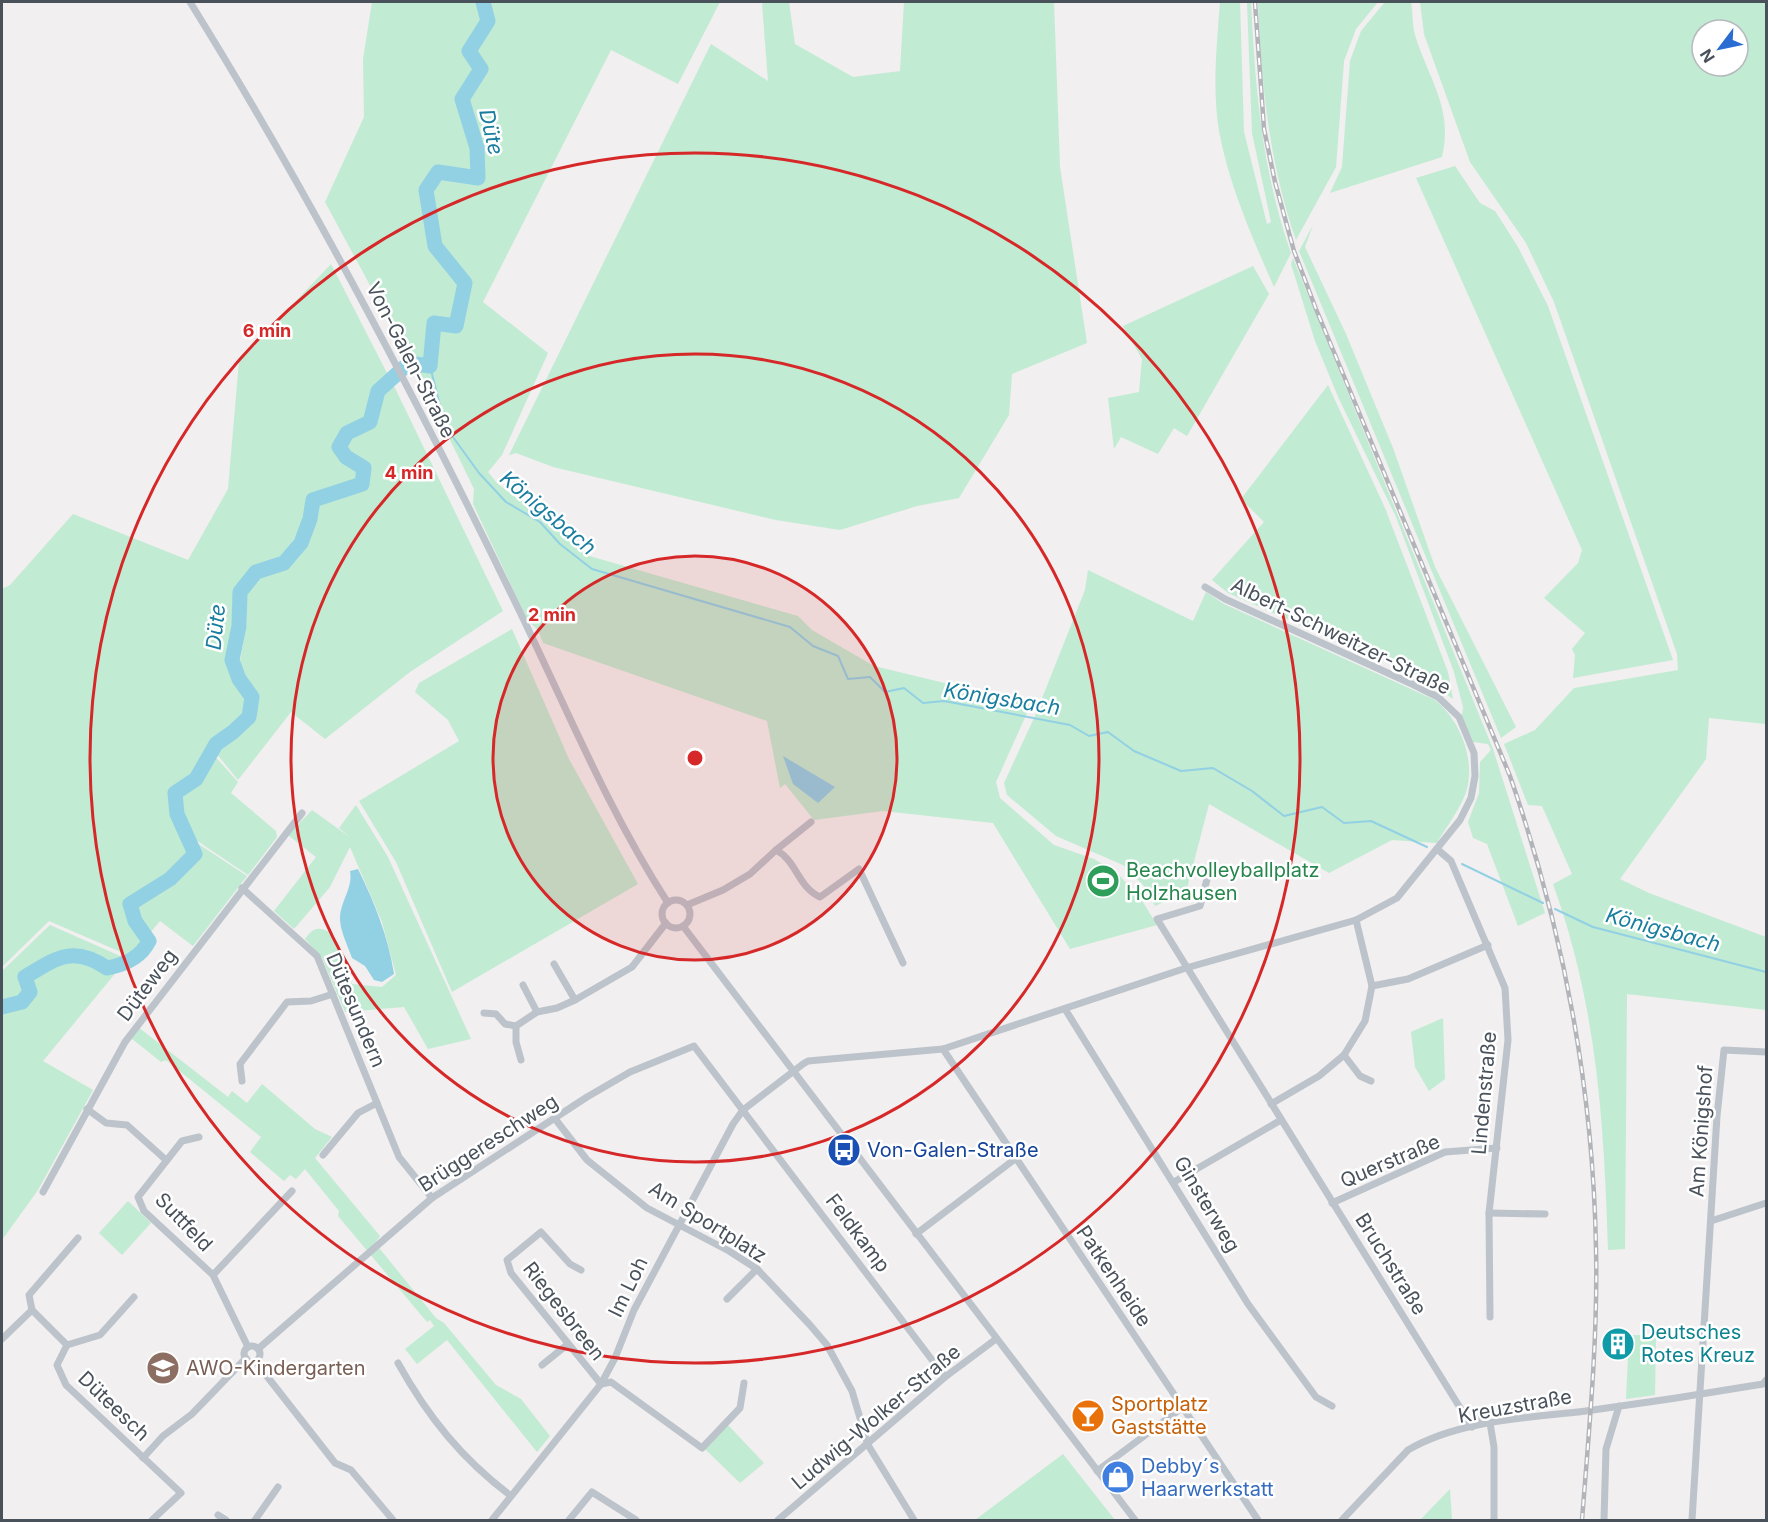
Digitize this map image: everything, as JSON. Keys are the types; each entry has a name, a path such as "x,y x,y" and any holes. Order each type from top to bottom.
{"street":[{"name":"Von-Galen-Straße","path":"190,2 257,110 395,363 519,610 589,762 668,903"},
{"name":"Albert-Schweitzer-Straße","path":"794,1071 808,1061 943,1049 1186,968 1356,920 1397,898 1460,820 1471,798 1475,776 1474,753 1459,717 1452,707 1412,684 1225,599 1205,587"},
{"name":"Düteweg","path":"43,1192 125,1042 302,813"},
{"path":"687,905 690,913 689,921 683,927 671,927 666,923 663,910 668,903 675,900 687,905 723,891 750,874 811,822"},
{"name":"Lindenstraße","path":"1437,849 1451,861 1505,988 1508,1040 1489,1213 1490,1317"},
{"path":"776,850 785,855 807,891 820,897 859,869 903,963"},
{"path":"1186,968 1157,919 1200,906 1210,868"},
{"name":"Dütesundern","path":"242,888 317,956 399,1157 432,1198"},
{"path":"1271,1104 1318,1076 1344,1055 1365,1021 1372,986 1356,920"},
{"path":"484,1013 496,1014 505,1024 516,1026 537,1012 557,1008 575,1000 632,967 666,923"},
{"path":"683,927 1135,1521"},
{"path":"1372,986 1408,979 1488,945"},
{"path":"554,964 575,1000"},
{"name":"Bruchstraße","path":"1186,968 1472,1427"},
{"path":"523,985 537,1012"},
{"path":"242,1082 240,1064 287,1002 311,1001 333,994"},
{"name":"Ginsterweg","path":"1065,1009 1248,1304 1286,1360 1316,1397 1332,1406"},
{"path":"516,1026 516,1042 521,1060"},
{"name":"Brüggereschweg","path":"258,1349 432,1198 556,1120 587,1097 630,1072 694,1046 743,1110"},
{"name":"Patkenheide","path":"943,1049 1258,1521"},
{"name":"Am Königshof","path":"1692,1521 1717,1116 1724,1050 1767,1052"},
{"path":"1344,1055 1360,1076 1371,1081"},
{"name":"Im Loh","path":"492,1521 601,1384 634,1310 733,1124 743,1110 794,1071"},
{"path":"323,1155 357,1113 377,1103"},
{"path":"87,1110 106,1123 127,1125 166,1160"},
{"name":"Feldkamp","path":"743,1110 945,1377"},
{"name":"Am Sportplatz","path":"556,1120 587,1161 647,1208 757,1269 827,1344 852,1391 868,1445 914,1521"},
{"path":"1174,1182 1281,1120"},
{"name":"Suttfeld","path":"199,1137 182,1141 138,1197 144,1210 213,1275 248,1347"},
{"name":"Querstraße","path":"1332,1203 1445,1152 1497,1148"},
{"path":"916,1234 1015,1159"},
{"path":"213,1275 292,1191"},
{"name":"Am Königshof","path":"1711,1221 1767,1203"},
{"path":"1489,1213 1545,1214"},
{"name":"Riegesbreen","path":"581,1270 570,1264 542,1232 507,1260 511,1274 601,1384 611,1382 702,1448 740,1408 744,1383"},
{"path":"67,1345 32,1310 29,1295 78,1238"},
{"path":"727,1299 757,1269"},
{"name":"Düteesch","path":"134,1297 100,1335 67,1345 57,1365 66,1385 143,1458"},
{"path":"2,1339 32,1310"},
{"name":"Ludwig-Wolker-Straße","path":"778,1521 788,1517 945,1377 996,1339"},
{"path":"542,1365 568,1344"},
{"path":"246,1358 244,1352 248,1347 258,1349 259,1356 255,1361"},
{"path":"152,1521 181,1493 143,1458 163,1436 192,1414 246,1358"},
{"path":"246,1358 255,1361 335,1463 351,1470 393,1521"},
{"path":"399,1363 422,1405 480,1472 511,1496"},
{"name":"Kreuzstraße","path":"1342,1521 1408,1450 1420,1443 1490,1423 1699,1395 1763,1384 1767,1380"},
{"path":"1472,1427 1483,1413 1564,1397"},
{"path":"1604,1521 1606,1449 1619,1406"},
{"path":"1097,1471 1183,1407"},
{"path":"1490,1423 1494,1447 1494,1521"},
{"path":"255,1521 278,1487"},
{"path":"569,1521 592,1492 636,1521"},
{"path":"218,1515 226,1521"}],"green space":[{"path":"372,2 720,2 678,84 611,50 483,302 548,353 502,455 488,472 497,483 516,498 545,510 586,555 798,616 812,630 874,666 1031,704 996,782 1000,798 1054,845 1094,859 1117,873 1141,899 1157,925 1070,949 993,823 883,811 814,820 785,784 780,788 767,721 543,643 538,630 528,621 473,504 474,489 418,374 325,202 364,117 363,59"},
{"path":"789,2 795,44 853,77 900,71 904,2 1054,2 1060,167 1087,343 1012,374 1009,415 959,498 917,506 840,530 776,520 553,467 516,453 509,455 711,44 768,81 762,4"},
{"path":"1220,2 1240,2 1244,132 1267,224 1271,222 1252,133 1247,2 1251,2 1262,129 1273,192 1291,253 1274,287 1235,191 1219,131 1215,83"},
{"path":"1258,2 1378,2 1356,29 1344,61 1336,167 1296,240 1279,182 1268,122 1261,62"},
{"path":"1385,2 1411,2 1415,35 1438,94 1445,124 1442,157 1330,193 1342,167 1350,61 1361,31"},
{"path":"1420,2 1766,2 1766,724 1709,718 1706,759 1620,879 1649,893 1766,937 1766,1010 1627,994 1625,1249 1608,1250 1604,1156 1596,1064 1580,975 1553,884 1572,874 1542,806 1528,805 1504,744 1535,730 1574,688 1678,670 1677,654 1554,302 1526,243 1470,162 1424,34"},
{"path":"1455,166 1480,203 1495,211 1518,247 1548,306 1673,660 1573,678 1575,655 1572,649 1585,633 1544,598 1578,563 1582,550 1416,178"},
{"path":"1313,225 1305,247 1346,334 1393,448 1435,567 1516,727 1501,738 1299,251"},
{"path":"1293,258 1493,749 1545,913 1518,926 1487,844 1473,838 1468,822 1479,793 1480,762 1491,750 1488,744 1473,742 1462,716 1463,707 1454,672 1396,517 1339,399 1315,341 1291,264"},
{"path":"331,264 388,375 373,388 366,419 343,430 333,448 341,462 358,471 358,480 309,497 298,533 282,558 253,567 235,590 234,627 227,658 233,678 246,696 244,715 229,730 211,741 194,777 171,793 172,815 191,853 167,877 126,902 131,923 144,941 130,956 49,921 2,967 2,589 10,585 73,514 188,560 228,489 239,361"},
{"path":"1253,266 1269,294 1187,436 1174,428 1158,454 1121,437 1114,449 1108,398 1139,392 1142,359 1123,326"},
{"path":"393,384 503,611 410,672 325,739 291,712 238,780 216,753 223,744 251,722 256,709 258,695 239,667 247,621 247,590 262,576 286,568 299,556 309,540 318,503 366,489 369,465 348,454 344,448 350,437 374,423 381,392"},
{"path":"1328,385 1385,508 1448,672 1453,699 1424,679 1228,593 1212,580 1264,522 1241,499"},
{"path":"1088,570 1193,621 1206,592 1224,604 1435,700 1444,708 1458,728 1469,764 1465,796 1437,843 1392,840 1329,873 1209,804 1185,896 1183,894 1155,906 1144,886 1123,865 1056,836 1007,795 1004,783 1035,716 1085,590"},
{"path":"512,629 569,759 638,884 452,992 396,862 359,801 459,741 448,720 415,692 419,683"},
{"path":"212,753 238,782 231,793 276,831 277,837 248,875 187,834 177,814 175,793 196,779"},
{"path":"356,805 388,857 471,1039 428,1049 404,1007 345,1012 322,958 305,939 310,932 322,929 330,932 352,984 382,987 396,975 382,922 350,847 330,887 294,929 274,911 316,857 288,835 312,810 351,838 339,828"},
{"path":"194,841 247,876 193,946 160,921 149,934 139,918 135,905 174,883 201,855"},
{"path":"50,925 127,959 43,1061 93,1090 38,1190 2,1240 2,971"},
{"path":"1443,1018 1445,1079 1429,1091 1415,1067 1411,1032"},
{"path":"138,1027 228,1097 232,1091 247,1103 262,1084 315,1129 332,1137 315,1158 380,1236 375,1243 436,1318 444,1323 496,1385 521,1399 550,1436 537,1452 447,1340 417,1364 405,1349 434,1326 430,1320 427,1322 338,1216 339,1211 305,1169 296,1179 290,1175 284,1181 250,1152 261,1137 166,1060 161,1062 131,1038"},
{"path":"128,1201 151,1223 122,1255 99,1233"},
{"path":"1629,1335 1656,1335 1655,1395 1626,1399"},
{"path":"728,1425 764,1463 740,1483 705,1449"},
{"path":"1063,1454 1115,1520 975,1520"},
{"path":"1450,1489 1452,1520 1420,1520"}],"water":[{"path":"783,756 835,787 818,803 793,784"},
{"path":"358,869 380,920 394,974 382,982 374,980 365,966 352,958 341,926 340,916 349,888 350,871"}],"waterway":[{"name":"Düte","path":"2,1007 22,1002 30,992 25,977 46,964 74,956 84,957 107,968 120,965 146,947 149,941 135,921 130,904 170,879 195,854 177,814 175,793 196,779 216,744 249,717 252,697 239,679 232,660 239,626 240,592 256,572 284,563 301,543 310,519 313,500 362,484 364,468 346,457 339,447 347,433 370,422 378,391 409,363 430,366 434,323 456,326 465,283 435,246 426,190 438,172 478,178 477,148 462,99 481,69 469,51 488,21 483,2"},
{"name":"Königsbach","path":"430,366 445,426 479,473 506,502 540,522 560,544 592,569 790,627 813,646 838,656 848,679 870,677 885,692 904,688 923,703 944,701 1070,725 1089,736 1108,732 1134,751 1181,771 1213,768 1252,791 1284,816 1322,807 1344,823 1371,821 1427,847"},
{"name":"Königsbach","path":"1462,864 1543,903"},
{"name":"Königsbach","path":"1555,909 1593,927 1766,972"}],"railway":[{"path":"1255,2 1264,129 1275,182 1294,251 1510,776 1529,834 1560,950 1581,1068 1594,1187 1596,1248 1594,1350 1582,1520"}],"place":[{"name":"Beachvolleyballplatz Holzhausen","path":"1103,881"},
{"name":"Von-Galen-Straße","path":"844,1150"},
{"name":"Deutsches Rotes Kreuz","path":"1618,1344"},
{"name":"AWO-Kindergarten","path":"163,1368"},
{"name":"Sportplatz Gaststätte","path":"1088,1416"},
{"name":"Debby´s Haarwerkstatt","path":"1118,1477"}]}
